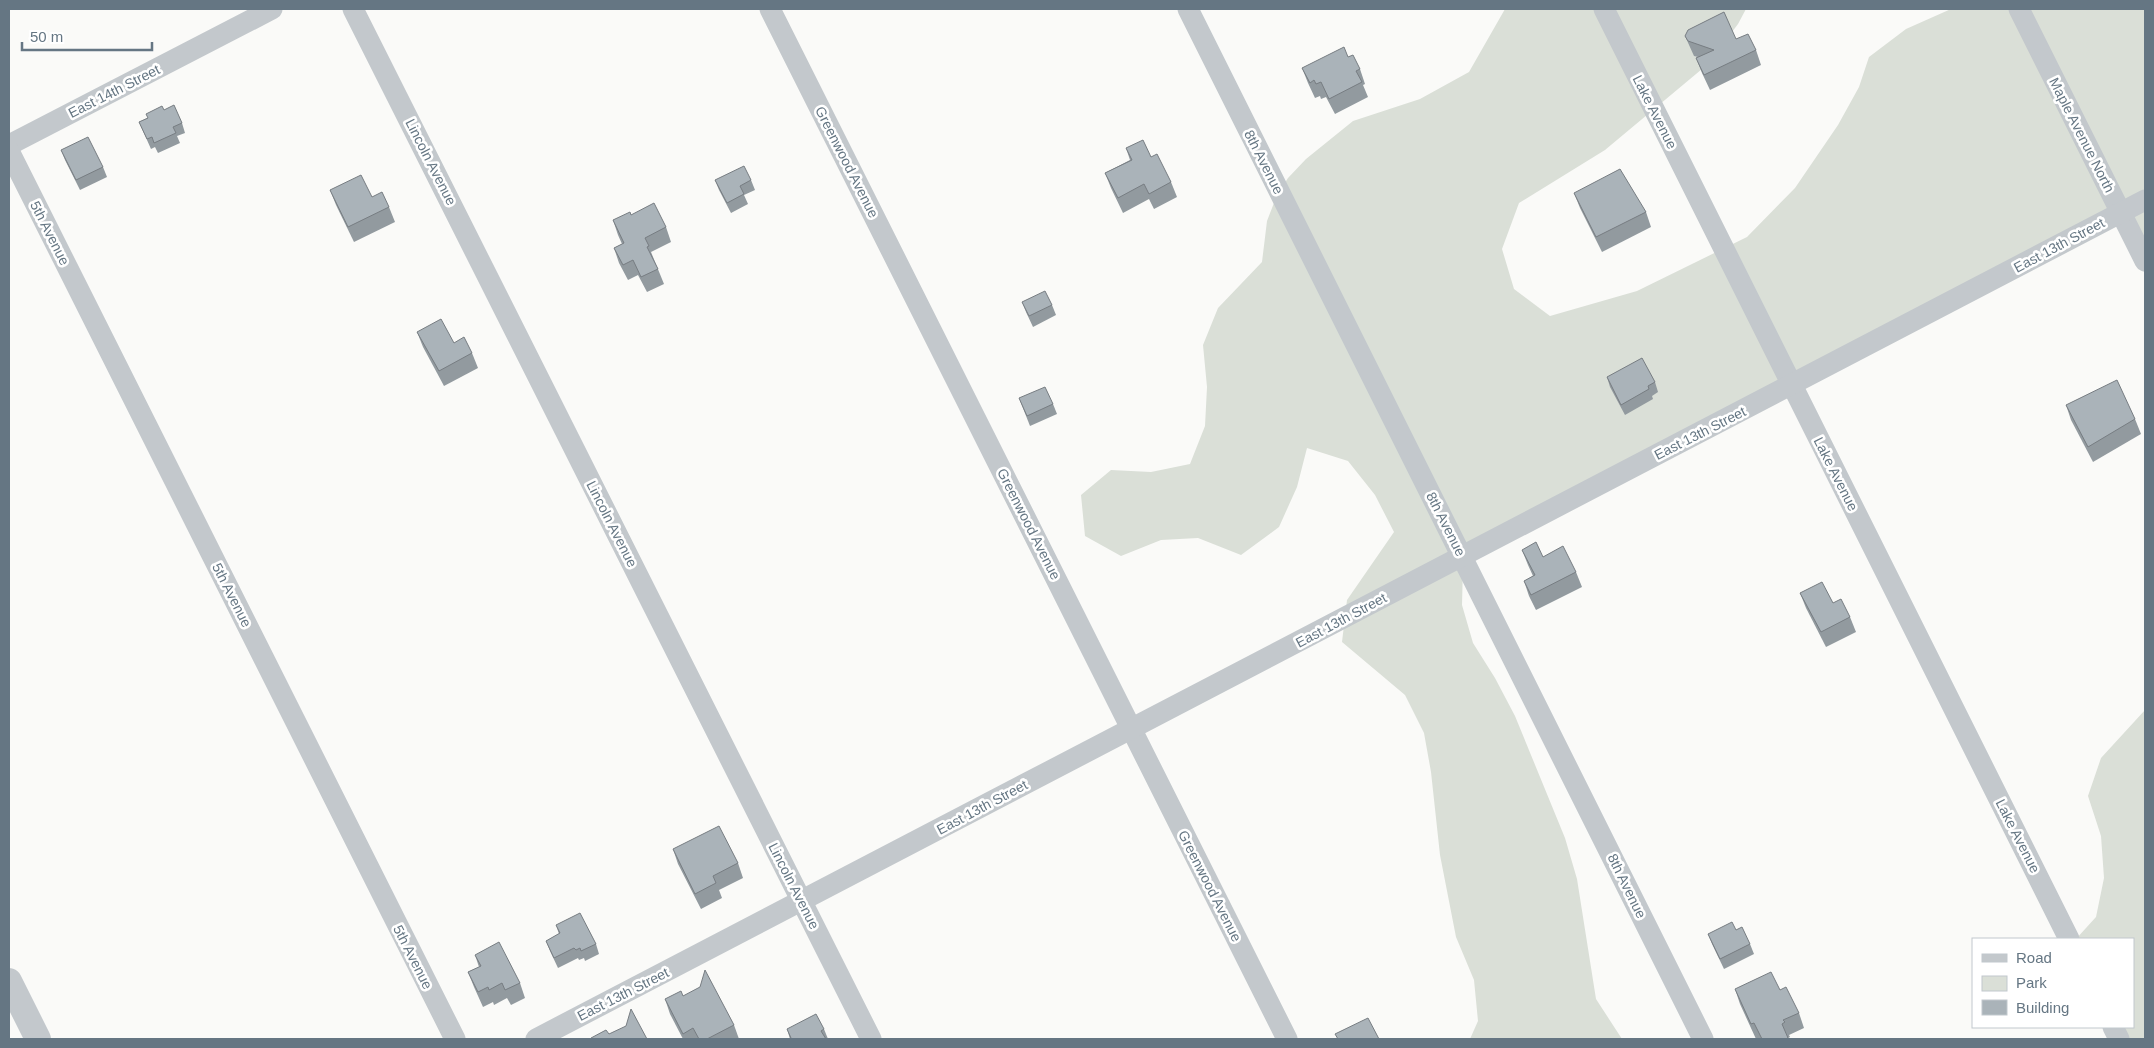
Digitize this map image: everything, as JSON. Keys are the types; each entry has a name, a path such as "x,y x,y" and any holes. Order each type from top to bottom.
{"street":[{"name":"East 14th Street","path":"9,145 272,9"},
{"name":"Lincoln Avenue","path":"352,9 871,1039"},
{"name":"Greenwood Avenue","path":"770,9 1288,1039"},
{"name":"8th Avenue","path":"1188,9 1703,1039"},
{"name":"Lake Avenue","path":"1604,9 2068,938"},
{"name":"Maple Avenue North","path":"2019,9 2145,261"},
{"name":"5th Avenue","path":"9,151 455,1039"},
{"name":"East 13th Street","path":"536,1039 1792,386 2145,200"},
{"path":"9,981 38,1039"},
{"path":"2114,1028 2120,1039"}],"green space":[{"path":"1505,9 1746,9 1738,24 1708,64 1605,150 1519,203 1502,249 1514,289 1550,316 1637,291 1747,237 1795,188 1838,125 1859,87 1869,57 1906,29 1951,9 2145,9 2145,264 2125,225 2088,231 1463,566 1462,605 1473,643 1495,678 1515,716 1565,838 1577,879 1596,999 1622,1039 1470,1039 1478,1021 1474,980 1456,937 1440,855 1431,772 1424,733 1405,695 1342,642 1347,600 1394,532 1375,495 1348,461 1307,448 1297,487 1279,527 1241,555 1198,538 1161,540 1121,556 1085,536 1081,495 1111,470 1151,472 1190,464 1205,426 1207,387 1203,345 1218,308 1262,262 1267,221 1277,195 1288,178 1306,159 1353,121 1420,99 1469,72"},
{"path":"2145,710 2145,1039 2120,1039 2114,1028 2134,1028 2134,938 2077,938 2096,917 2104,878 2101,836 2088,796 2101,758"}],"building":[{"path":"1724,12 1736,39 1748,34 1756,50 1704,75 1696,58 1714,50 1688,41 1685,36 1688,30"},
{"path":"1344,47 1348,57 1353,55 1360,69 1356,71 1362,82 1329,99 1321,82 1316,84 1314,80 1310,83 1302,68"},
{"path":"174,105 182,123 173,127 176,133 154,143 152,137 147,139 139,122 148,118 146,114 162,106 164,110"},
{"path":"88,137 103,167 76,180 61,150"},
{"path":"1143,140 1151,157 1157,154 1171,182 1149,194 1144,184 1118,198 1105,173 1132,160 1126,148"},
{"path":"744,166 751,180 740,186 744,194 727,203 715,180"},
{"path":"1620,169 1646,212 1596,237 1574,193"},
{"path":"361,175 372,197 382,192 389,207 348,227 330,190"},
{"path":"654,203 666,227 645,238 649,246 647,247 658,269 641,277 633,260 623,265 614,248 624,243 613,220 630,212 631,215"},
{"path":"1045,291 1052,305 1029,316 1022,302"},
{"path":"441,319 454,343 464,337 472,353 439,371 417,332"},
{"path":"1642,358 1655,382 1648,386 1649,389 1621,405 1607,377"},
{"path":"2117,380 2135,419 2088,447 2066,405"},
{"path":"1045,387 1053,404 1027,416 1019,398"},
{"path":"1536,542 1543,557 1563,546 1576,572 1531,595 1524,581 1535,575 1522,550"},
{"path":"1822,582 1833,603 1841,599 1850,617 1821,632 1800,593"},
{"path":"719,826 738,863 713,876 716,883 695,894 673,849"},
{"path":"580,913 596,944 581,951 580,948 576,950 574,948 554,958 546,941 560,933 556,925"},
{"path":"1732,922 1736,930 1742,927 1750,944 1720,959 1708,934"},
{"path":"499,942 520,983 505,990 502,983 489,990 488,987 478,992 468,972 481,966 475,955"},
{"path":"705,970 734,1025 707,1039 699,1039 693,1028 683,1034 665,999 681,991 683,996 700,987"},
{"path":"1771,972 1780,990 1786,987 1799,1013 1783,1020 1785,1022 1782,1024 1788,1038 1786,1039 1762,1039 1754,1023 1751,1024 1735,989"},
{"path":"631,1009 647,1039 591,1039 606,1030 609,1034 626,1026"},
{"path":"816,1014 824,1029 821,1031 826,1039 789,1039 791,1038 787,1029"},
{"path":"1368,1018 1379,1039 1338,1039 1335,1034"}]}
